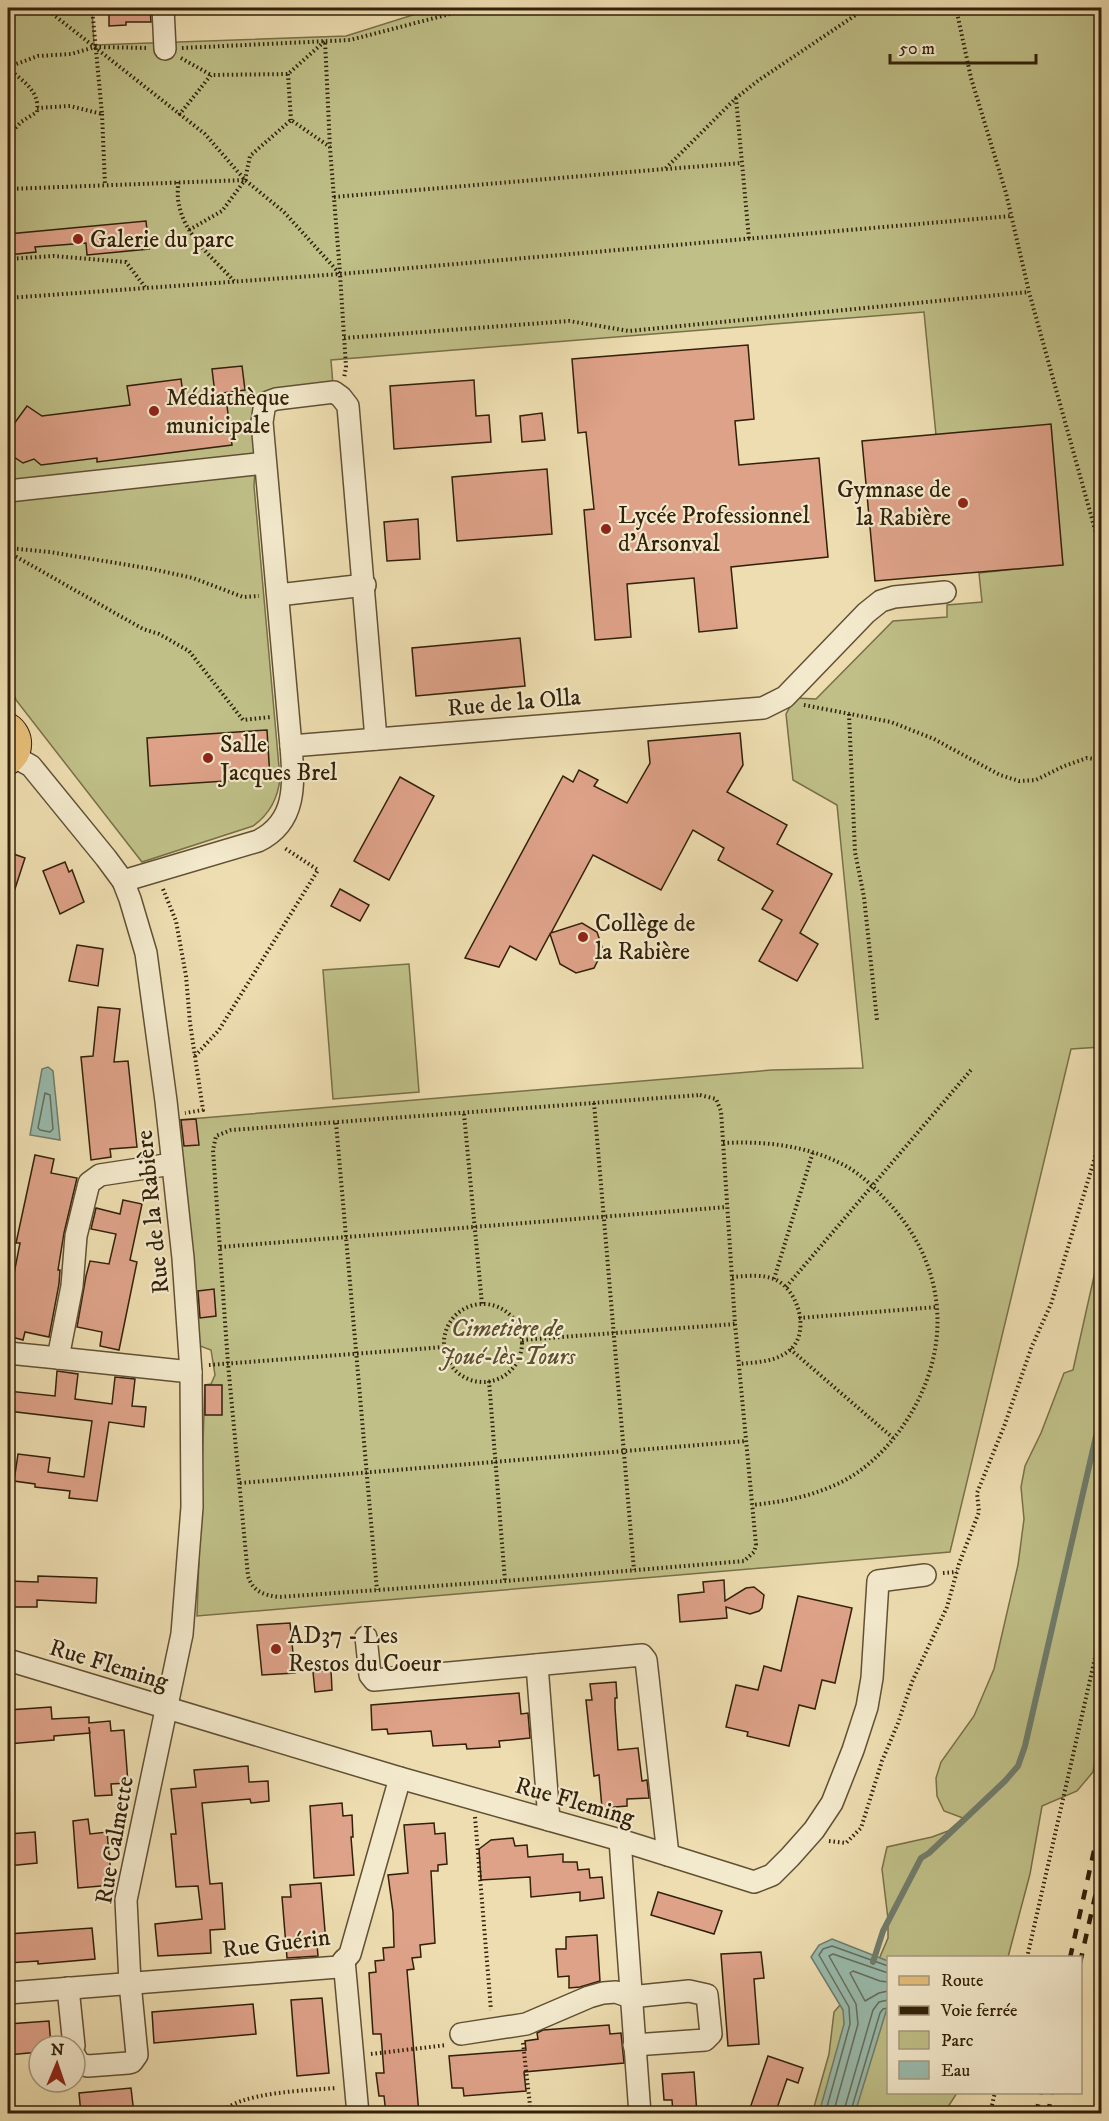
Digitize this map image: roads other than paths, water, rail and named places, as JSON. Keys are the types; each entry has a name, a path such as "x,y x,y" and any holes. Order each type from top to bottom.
{"main road":[{"path":"8,726 16,733 19,745 11,759"}],"street":[{"path":"163,8 165,49"},
{"path":"123,881 258,841 267,836 284,817 291,801 294,783 262,422 265,404 276,399 334,392 348,406 376,739"},
{"path":"8,491 266,464"},
{"path":"278,595 364,585"},
{"name":"Rue de la Olla","path":"291,747 763,708 785,697 866,613 881,601 894,597 945,592"},
{"name":"Rue de la Rabière","path":"11,759 31,766 123,881 146,953 166,1101 183,1258 191,1369 192,1507 182,1634 166,1707"},
{"path":"58,1358 72,1286 76,1236 89,1183 100,1175 172,1164"},
{"path":"8,1353 191,1369"},
{"name":"Rue Fleming","path":"8,1660 400,1778 620,1840 754,1882 771,1875 810,1834 832,1803 867,1707 872,1678 878,1581 925,1575"},
{"path":"366,1637 370,1675 374,1680 642,1655 646,1660 668,1855"},
{"path":"537,1665 549,1820"},
{"name":"Rue Calmette","path":"129,1983 126,1900 166,1707"},
{"name":"Rue Guérin","path":"8,1992 338,1967 350,1954 400,1778"},
{"path":"620,1840 640,2114"},
{"path":"344,1960 358,2114"},
{"path":"87,2066 128,2063 135,2059 137,2055 129,1983"},
{"path":"68,1988 73,2034"},
{"path":"461,2034 522,2025 589,1996 616,1992 630,1997 689,1991 707,1995 711,2034 705,2040 634,2045"}],"water":[{"path":"48,1067 53,1071 60,1140 30,1135 42,1069"},
{"path":"832,1939 887,1961 887,2008 855,2113 819,2113 844,2024 843,2010 811,1957 819,1945"}],"waterway":[{"path":"873,1962 883,1931 921,1858 1005,1781 1018,1766 1025,1746 1102,1410"}],"railway":[{"path":"1070,1956 1102,1815"},
{"path":"1082,1956 1102,1866"},
{"path":"1036,2114 1041,2094"},
{"path":"1048,2114 1052,2094"}],"place":[{"name":"Galerie du parc","path":"78,239"},
{"name":"Médiathèque municipale","path":"154,411"},
{"name":"Gymnase de la Rabière","path":"963,503"},
{"name":"Lycée Professionnel d'Arsonval","path":"606,529"},
{"name":"Salle Jacques Brel","path":"208,758"},
{"name":"Collège de la Rabière","path":"583,937"},
{"name":"AD37 - Les Restos du Coeur","path":"276,1649"}],"park label":[{"name":"Cimetière de Joué-lès-Tours","path":"507,1342"}]}
